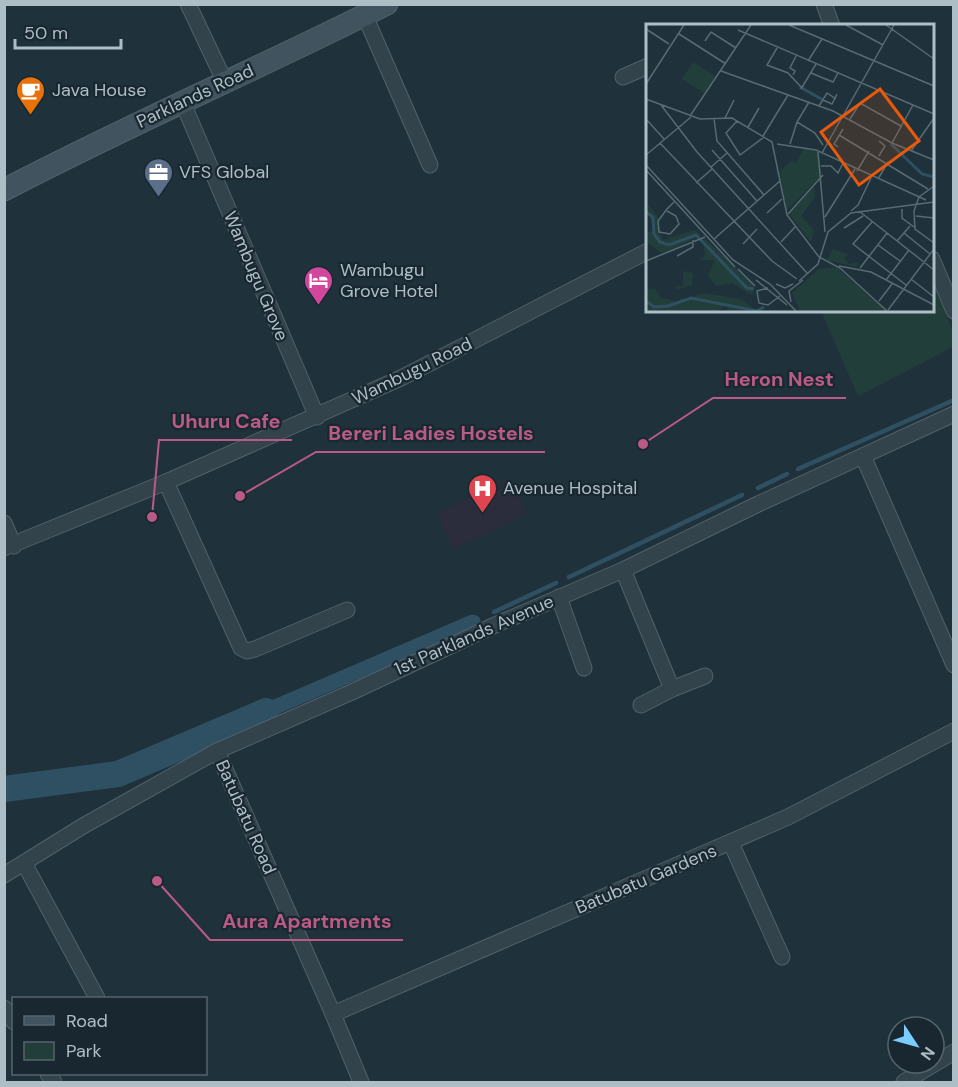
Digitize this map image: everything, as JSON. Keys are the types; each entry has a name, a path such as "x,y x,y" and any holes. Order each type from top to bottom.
{"main road":[{"name":"Parklands Road","path":"4,190 182,101 387,4"}],"street":[{"path":"188,4 225,82"},
{"path":"824,4 831,24"},
{"path":"364,15 430,165"},
{"path":"622,77 646,67"},
{"name":"Wambugu Grove","path":"182,101 316,417"},
{"name":"Wambugu Road","path":"9,547 166,483 401,378 646,252"},
{"path":"934,261 954,311"},
{"name":"1st Parklands Avenue","path":"4,875 83,826 217,751 623,570 756,505 954,414"},
{"path":"863,456 954,665"},
{"path":"166,483 241,648 247,651 255,649 347,610"},
{"path":"4,523 9,547"},
{"path":"623,570 672,688"},
{"path":"560,597 584,668"},
{"path":"641,705 672,688 705,676"},
{"name":"Batubatu Gardens","path":"333,1014 788,818 954,731"},
{"name":"Batubatu Road","path":"217,751 361,1083"},
{"path":"731,843 782,957"},
{"path":"24,863 95,997"},
{"path":"904,1083 954,1052"}],"shaded area":[{"name":"Avenue Hospital","path":"507,481 513,493 516,492 526,515 453,549 437,513"}],"green space":[{"path":"934,282 953,333 953,347 858,396 821,312 934,312"}],"waterway":[{"path":"798,469 954,400"},
{"path":"758,488 787,474"},
{"path":"569,577 742,495"},
{"path":"494,612 556,583"},
{"path":"266,711 473,622"},
{"path":"4,789 118,774 266,711"}],"place":[{"name":"Java House","path":"31,116"},
{"name":"VFS Global","path":"158,198"},
{"name":"Wambugu Grove Hotel","path":"319,306"},
{"name":"Heron Nest","path":"643,444"},
{"name":"Bereri Ladies Hostels","path":"240,496"},
{"name":"Avenue Hospital","path":"482,514"},
{"name":"Uhuru Cafe","path":"152,517"},
{"name":"Aura Apartments","path":"157,881"}]}
